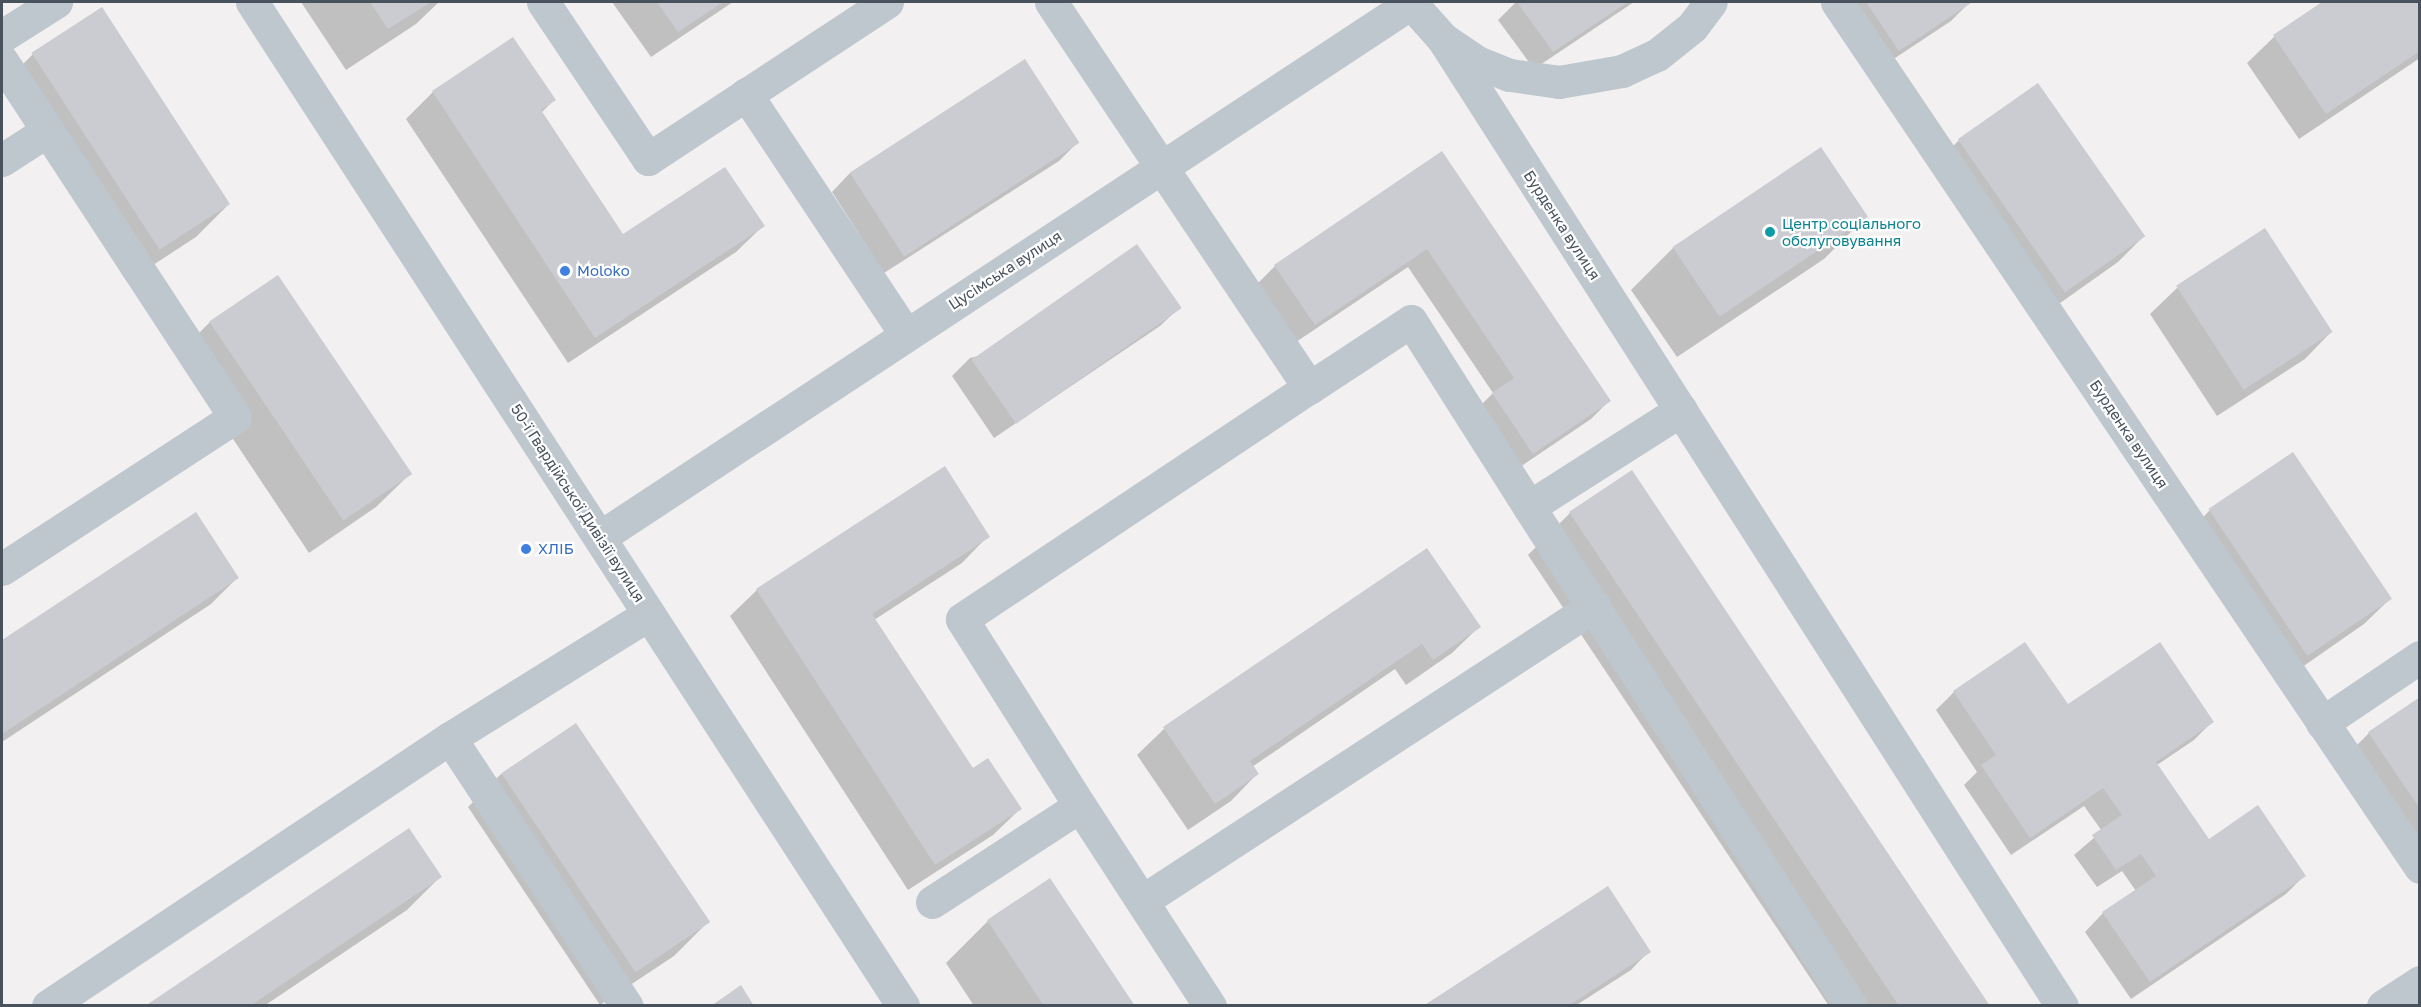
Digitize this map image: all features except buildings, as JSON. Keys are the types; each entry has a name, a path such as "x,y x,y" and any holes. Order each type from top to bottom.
{"street":[{"path":"2,36 56,2"},
{"name":"50-ї Гвардійської Дивізії вулиця","path":"252,2 903,1005"},
{"path":"543,2 648,159 887,2"},
{"path":"1051,2 1164,166 1309,388"},
{"path":"1410,2 1443,39 1477,62 1510,75 1559,82 1622,71 1657,55 1692,27 1711,2"},
{"name":"Цусімська вулиця","path":"600,537 1410,2"},
{"name":"Бурденка вулиця","path":"1837,2 2420,867"},
{"name":"Бурденка вулиця","path":"1443,39 2062,1005"},
{"path":"2,61 235,417 2,569"},
{"path":"746,94 906,335"},
{"path":"2,160 47,130"},
{"path":"1210,1005 1080,806 962,619 1410,321 1851,1005"},
{"path":"1529,507 1681,410"},
{"path":"1142,902 1594,606"},
{"path":"48,1005 450,738 649,614"},
{"path":"2322,723 2420,657"},
{"path":"450,738 627,1005"},
{"path":"932,902 1080,806"},
{"path":"2383,1005 2420,982"}],"place":[{"name":"Центр соціального обслуговування","path":"1770,232"},
{"name":"Moloko","path":"565,271"},
{"name":"ХЛІБ","path":"526,549"}]}
